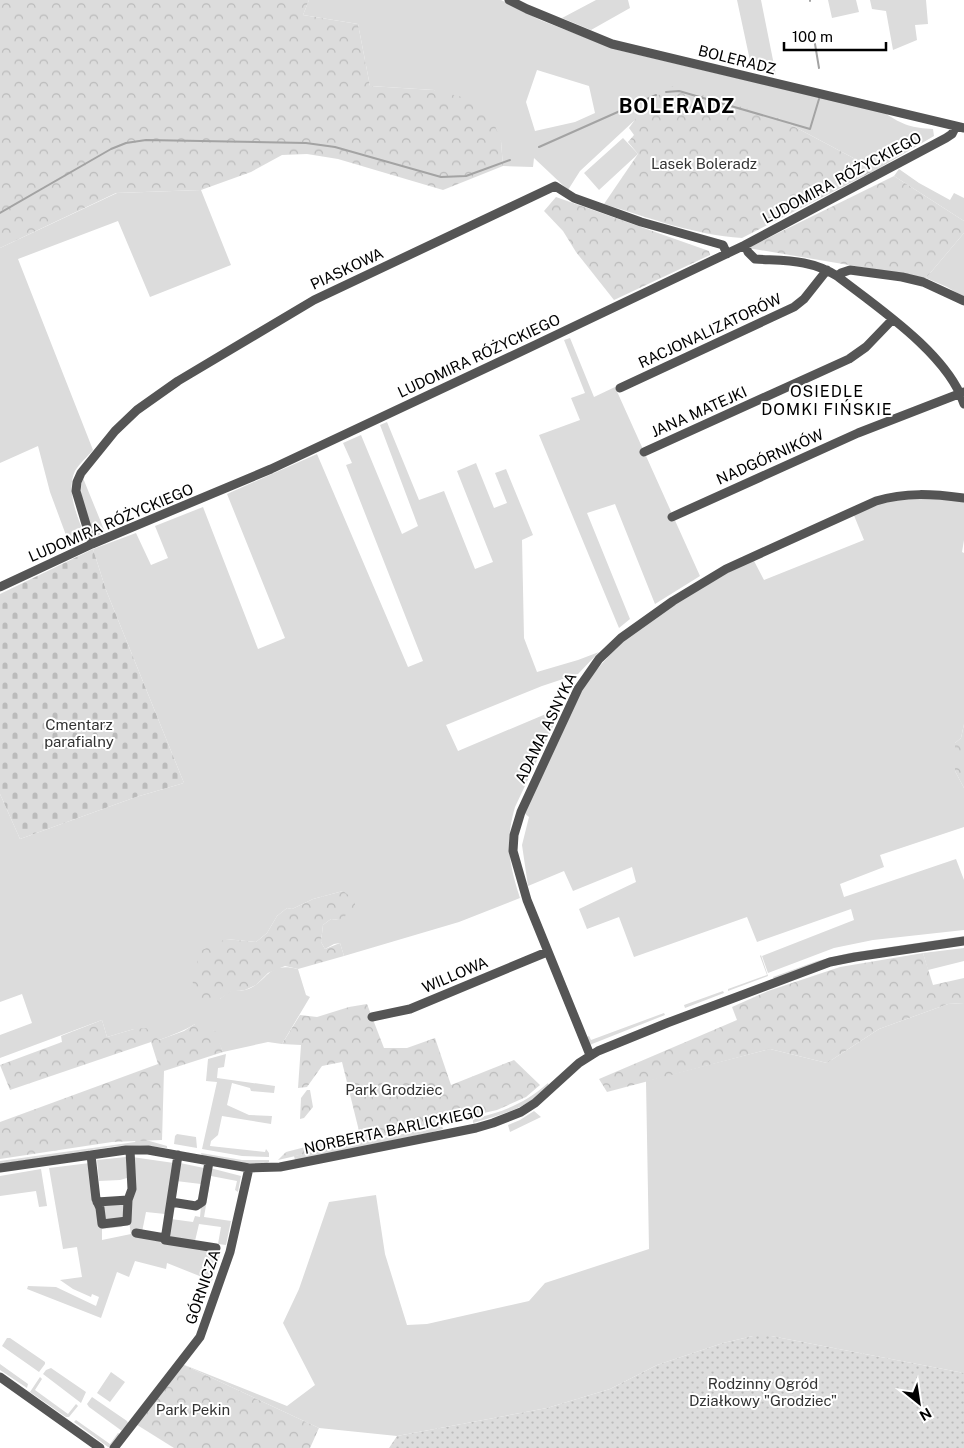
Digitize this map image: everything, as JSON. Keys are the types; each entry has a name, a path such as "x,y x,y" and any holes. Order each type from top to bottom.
{"street":[{"name":"BOLERADZ","path":"509,0 612,44 960,127"},
{"name":"LUDOMIRA RÓŻYCKIEGO","path":"0,587 92,544 271,469 727,254 946,138 960,127"},
{"name":"PIASKOWA","path":"92,544 76,490 77,482 81,473 106,442 137,410 178,381 301,307 555,186 574,198 641,222 723,244 727,254"},
{"path":"745,245 748,252 755,258 810,263 836,276 925,347 962,393 964,404"},
{"name":"RACJONALIZATORÓW","path":"620,388 794,307 804,299 827,270"},
{"path":"836,276 850,270 902,277 923,282 964,300"},
{"name":"JANA MATEJKI","path":"644,452 849,359 866,347 892,320"},
{"name":"NADGÓRNIKÓW","path":"672,517 858,433 962,393"},
{"name":"ADAMA ASNYKA","path":"590,1055 547,952 517,872 513,852 514,835 521,812 578,689 606,652 637,625 712,576 853,510 883,499 922,493 964,498"},
{"name":"NORBERTA BARLICKIEGO","path":"0,1168 130,1150 148,1150 249,1168 280,1167 476,1128 521,1112 535,1103 590,1055 667,1023 830,962 964,941"},
{"name":"WILLOWA","path":"372,1017 410,1009 547,952"},
{"path":"91,1155 102,1224 127,1221 128,1200 132,1188 130,1150"},
{"path":"165,1238 178,1155"},
{"path":"171,1202 196,1206 202,1202 209,1162"},
{"name":"GÓRNICZA","path":"114,1448 200,1337 230,1252 249,1168"},
{"path":"98,1202 128,1200"},
{"path":"136,1233 165,1238 165,1240 216,1248"},
{"path":"0,1377 100,1448"}],"green space":[{"path":"0,0 309,0 303,15 358,24 370,86 434,90 486,103 501,141 503,166 443,190 338,159 307,154 282,155 251,172 201,190 116,193 0,248"},
{"path":"309,0 501,0 540,20 618,50 885,113 908,125 933,129 934,136 876,170 778,118 646,105 636,119 580,171 568,190 534,158 533,167 503,166 501,141 434,90 370,86 358,24 303,15","holes":["537,70 589,86 595,113 575,122 535,131 526,102"]},
{"path":"596,0 628,0 630,8 591,30 562,18"},
{"path":"737,0 761,0 776,75 752,70"},
{"path":"828,0 856,0 859,12 832,18"},
{"path":"870,0 926,0 928,24 915,25 917,40 893,50 886,11 872,9"},
{"name":"Lasek Boleradz","path":"672,86 778,118 876,170 742,238 690,230 604,204 638,154 628,142 634,135 629,128 646,104"},
{"path":"623,138 638,154 599,190 584,173"},
{"path":"899,169 919,183 950,200 954,193 964,198 964,221 894,176"},
{"path":"894,176 964,221 964,233 926,278 748,248"},
{"path":"201,190 231,265 150,297 118,221 18,259 93,450 75,471 72,479 74,506 86,540 70,546 50,492 38,446 0,463 0,248 117,193"},
{"path":"556,197 709,251 710,255 614,300 576,252 563,231 544,211"},
{"path":"964,233 964,297 926,278"},
{"path":"570,338 594,397 615,387 700,576 655,604 615,504 587,513 630,619 619,628 539,435 580,420 571,398 585,393 564,340"},
{"path":"387,422 419,500 444,491 475,569 493,562 457,471 476,463 494,508 507,503 495,473 506,469 533,535 522,540 524,638 537,672 599,652 578,674 542,686 446,725 458,751 560,708 515,807 512,820 509,842 511,863 520,898 459,922 344,956 340,943 325,949 321,942 323,925 331,919 339,920 343,891 313,899 292,909 287,908 277,916 267,933 256,942 226,939 220,999 234,990 244,990 253,987 273,970 287,967 298,969 306,995 310,997 282,1044 268,1042 223,1052 214,1031 195,1024 159,1040 134,1029 107,1037 102,1020 0,1058 0,1035 32,1023 22,994 0,1002 0,794 20,839 136,797 184,783 106,590 93,549 136,533 151,565 168,558 155,526 203,507 258,649 285,638 227,494 317,454 408,667 423,661 346,465 352,463 343,443 361,435 402,534 418,526 380,425"},
{"path":"83,478 105,532 95,537 92,534 83,506 81,485"},
{"path":"909,497 964,501 964,540 962,552 964,553 964,724 961,738 955,743 955,771 964,788 964,827 880,855 884,867 840,884 844,897 956,859 964,880 964,930 873,940 834,948 768,973 762,956 854,920 851,909 757,942 747,917 634,957 619,917 587,929 579,909 636,882 632,867 573,891 564,871 528,886 522,845 529,817 524,813 581,692 593,674 621,642 694,591 753,559 764,580 864,540 853,513 881,502"},
{"name":"Cmentarz parafialny","path":"93,549 106,590 184,783 136,797 20,839 0,794 0,594"},
{"path":"964,724 964,788 955,771 955,743 961,738"},
{"path":"343,891 355,900 355,908 346,913 345,917 339,920 331,919 323,925 321,942 325,949 340,943 344,956 298,969 285,966 268,973 256,985 245,990 232,991 220,999 204,1005 196,998 192,979 200,969 197,961 200,951 226,939 256,942 267,933 277,916 287,908 292,909 313,899"},
{"path":"964,936 964,938 774,979 773,977 817,961 849,953"},
{"path":"964,948 964,961 928,970 923,953"},
{"path":"923,953 933,985 964,978 964,1003 948,1004 879,1029 827,1063 770,1049 607,1092 599,1079 737,1020 732,1007 768,991 840,967"},
{"path":"761,955 768,976 728,991 728,989 767,975"},
{"path":"723,991 724,993 685,1008 684,1005"},
{"path":"964,1003 964,1373 771,1336 753,1336 723,1343 657,1365 610,1389 547,1408 397,1436 319,1428 182,1364 287,1406 315,1385 283,1323 299,1289 329,1202 376,1195 385,1254 407,1325 427,1324 529,1301 545,1283 649,1249 646,1081 770,1049 827,1063 879,1029 948,1004"},
{"name":"Park Grodziec","path":"367,1004 384,1048 407,1048 435,1038 451,1085 514,1060 540,1085 526,1097 497,1110 278,1160 286,1152 352,1135 359,1131 342,1062 322,1066 307,1087 298,1088 301,1045 282,1044 300,1015 317,1017 349,1007"},
{"path":"664,1013 665,1015 590,1045 587,1037 589,1036 591,1040"},
{"path":"102,1020 107,1037 134,1029 146,1028 159,1040 184,1031 195,1024 207,1022 214,1031 222,1033 219,1041 223,1052 164,1071 162,1140 112,1142 0,1159 0,1122 158,1064 151,1042 10,1090 0,1065 62,1042 61,1036"},
{"path":"226,1054 224,1067 218,1068 217,1078 275,1086 274,1093 251,1091 250,1088 232,1083 227,1105 249,1115 272,1116 271,1124 222,1116 218,1135 211,1141 210,1146 265,1152 266,1149 269,1157 242,1156 202,1149 217,1082 206,1081 208,1059"},
{"path":"548,1083 549,1086 541,1094 523,1105 504,1114 473,1123 473,1119 504,1110 522,1102"},
{"path":"307,1090 310,1090 313,1107 304,1118 300,1119 301,1098"},
{"path":"534,1111 541,1117 510,1132 508,1125"},
{"path":"442,1126 443,1129 429,1133 295,1160 294,1156"},
{"path":"177,1134 196,1137 197,1148 174,1144"},
{"path":"136,1140 146,1140 167,1146 167,1148 140,1145 118,1146 0,1164 0,1161 135,1142"},
{"path":"201,1153 242,1160 269,1160 269,1162 242,1163 202,1156"},
{"path":"126,1157 127,1178 99,1181 97,1160"},
{"path":"132,1157 174,1163 165,1214 146,1212 142,1232 150,1239 221,1252 212,1281 167,1263 166,1269 135,1261 129,1277 117,1272 101,1318 27,1289 28,1286 56,1287 96,1306 99,1297 92,1294 91,1297 73,1289 60,1280 82,1277 77,1247 63,1249 49,1168 90,1163 100,1225 128,1224 121,1227 102,1229 102,1240 131,1234 129,1222"},
{"path":"180,1163 204,1168 201,1184 176,1181"},
{"path":"210,1168 241,1176 238,1192 235,1190 237,1181 211,1176 204,1217 231,1221 226,1245 218,1244 221,1227 199,1224 195,1241 171,1237 169,1233 171,1219 193,1222 195,1216 200,1217"},
{"path":"41,1169 47,1206 39,1207 36,1191 0,1196 0,1176"},
{"path":"126,1203 126,1220 103,1222 100,1204"},
{"name":"Rodzinny Ogród Działkowy \"Grodziec\"","path":"753,1336 771,1336 964,1373 964,1448 389,1448 397,1436 547,1408 610,1389 657,1365 723,1343"},
{"path":"7,1338 10,1338 45,1362 39,1372 2,1346"},
{"path":"0,1364 28,1384 27,1388 0,1370"},
{"name":"Park Pekin","path":"182,1364 319,1428 310,1448 174,1448 134,1423"},
{"path":"51,1368 86,1392 81,1403 43,1374"},
{"path":"111,1372 125,1382 110,1402 97,1393"},
{"path":"40,1377 42,1379 35,1390 68,1414 76,1404 78,1406 69,1417 66,1417 30,1392"},
{"path":"92,1397 127,1421 128,1423 122,1431 89,1407 87,1404"},
{"path":"76,1420 110,1444 118,1433 120,1434 111,1447 108,1447 74,1422"}],"waterway":[{"path":"815,44 819,68"},
{"path":"666,92 679,91 810,129 819,99"},
{"path":"539,147 656,95"},
{"path":"0,213 111,149 126,143 146,140 306,143 335,147 441,177 466,176 510,160"}],"district":[{"name":"BOLERADZ","path":"677,106"},
{"name":"OSIEDLE DOMKI FIŃSKIE","path":"827,400"}]}
